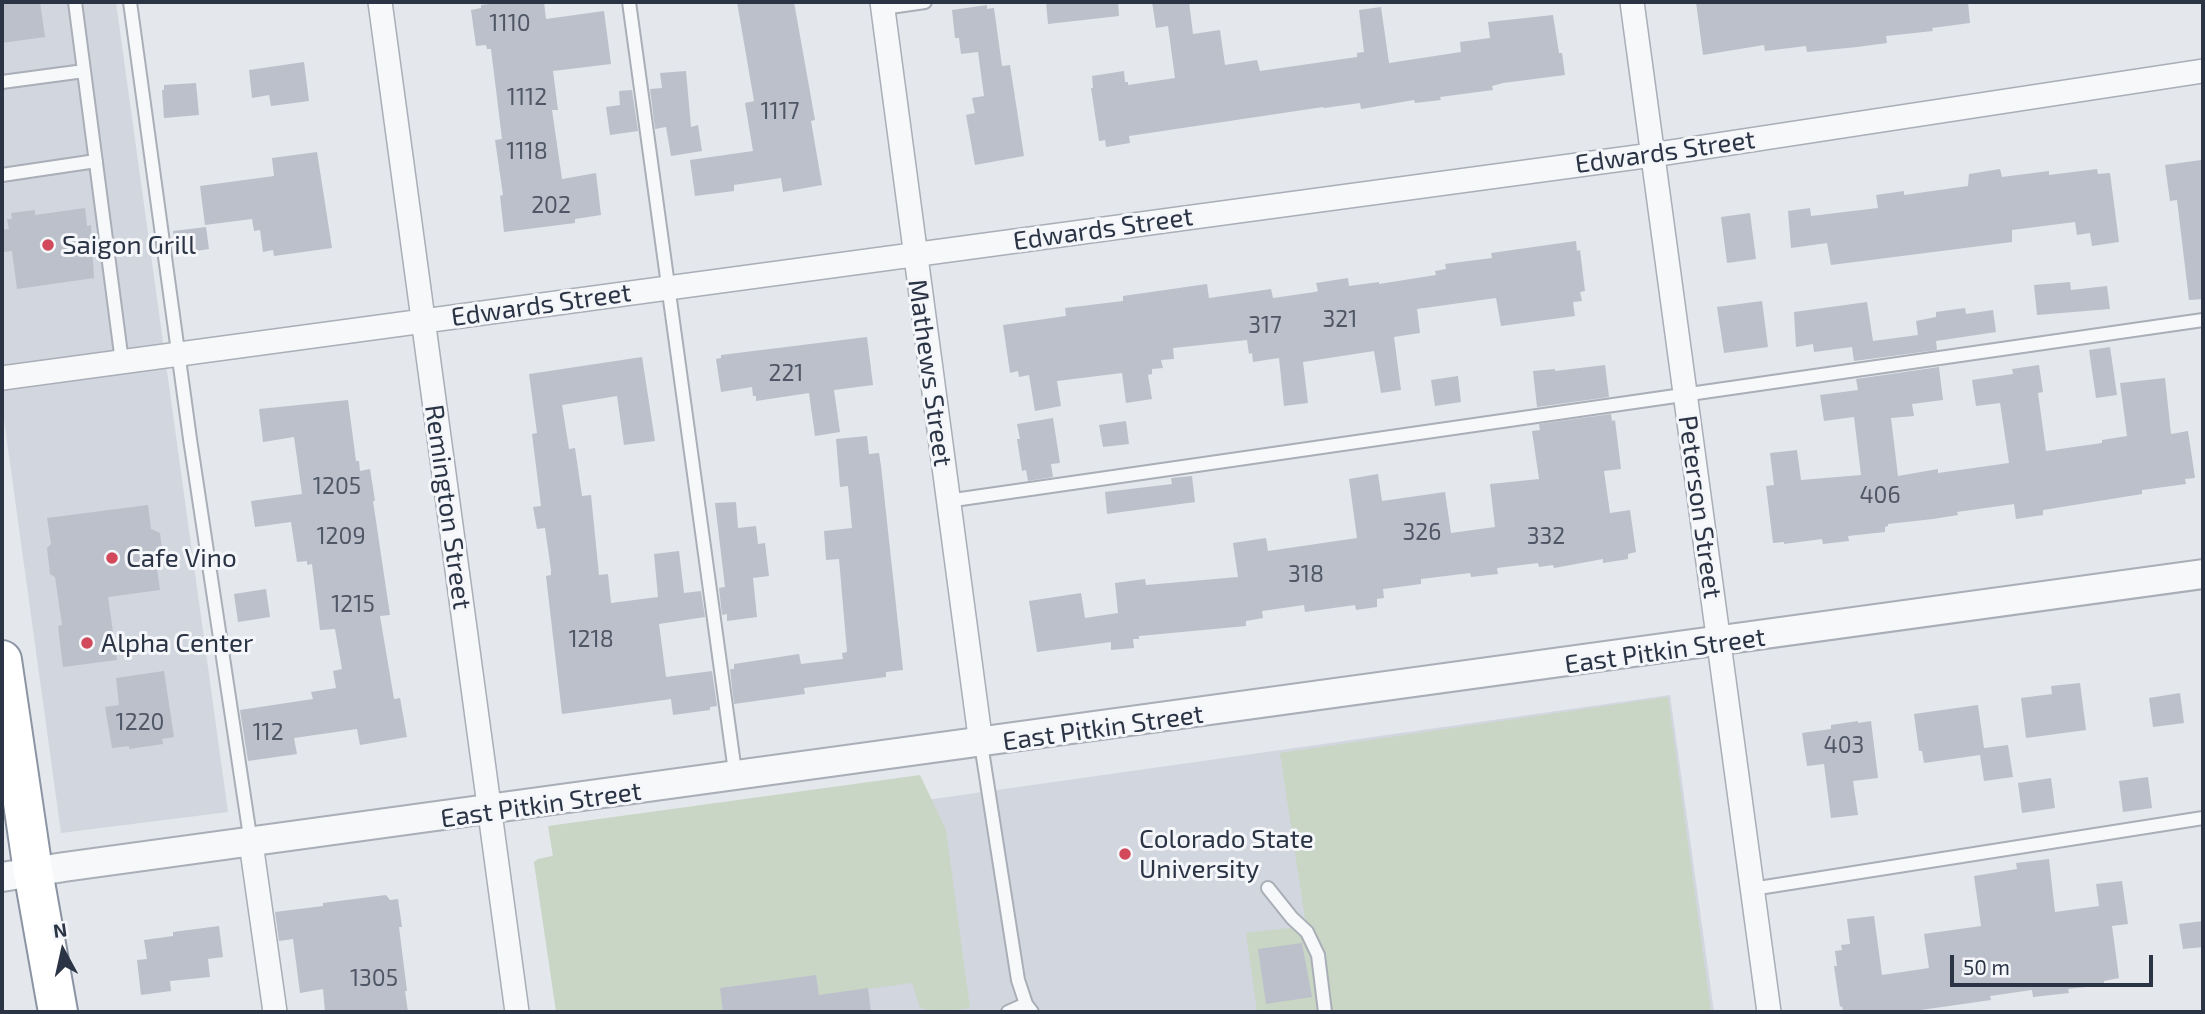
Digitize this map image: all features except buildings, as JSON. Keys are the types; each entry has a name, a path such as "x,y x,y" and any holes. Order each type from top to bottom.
{"highway":[{"path":"2,660 17,874 58,1012"}],"street":[{"name":"Remington Street","path":"380,2 517,1012"},
{"name":"Peterson Street","path":"1632,2 1769,1012"},
{"name":"Mathews Street","path":"882,5 981,744"},
{"name":"Edwards Street","path":"2,378 1652,155 2203,71"},
{"name":"East Pitkin Street","path":"17,874 736,779 2203,575"},
{"path":"251,843 275,1012"}],"lane":[{"path":"75,2 122,362"},
{"path":"130,2 251,843"},
{"path":"629,2 736,779"},
{"path":"882,5 925,2"},
{"path":"2,82 84,71"},
{"path":"2,175 96,161"},
{"path":"947,500 2203,320"},
{"path":"981,744 1018,980 1029,1008 1008,1012"},
{"path":"1752,888 2203,818"},
{"path":"1268,888 1307,932 1318,955 1325,1012"}],"shaded area":[{"path":"2,2 116,2 228,812 61,833 2,405"},
{"name":"Colorado State University","path":"1670,695 1714,1012 557,1012 534,862 565,851"}],"green space":[{"path":"1668,697 1711,1012 1240,1012 1257,1010 1246,933 1306,926 1280,753"},
{"path":"920,775 946,830 970,1008 942,1012 920,1008 912,983 819,995 816,975 720,988 723,1012 556,1012 534,862 553,856 548,826"}],"place":[{"name":"Saigon Grill","path":"48,245"},
{"name":"Cafe Vino","path":"112,558"},
{"name":"Alpha Center","path":"87,643"},
{"name":"Colorado State University","path":"1125,854"}]}
